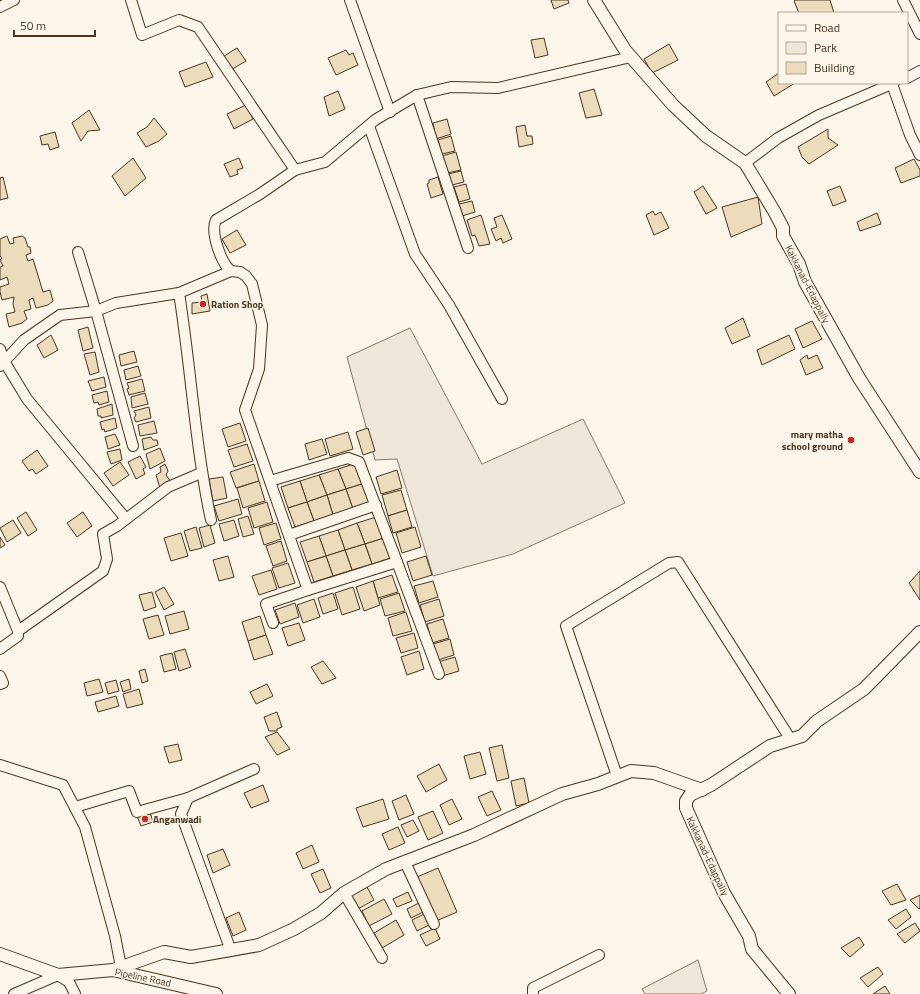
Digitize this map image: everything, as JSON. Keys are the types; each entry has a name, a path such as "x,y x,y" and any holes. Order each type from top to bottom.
{"street":[{"path":"0,7 14,0"},
{"path":"131,0 142,35 179,20 198,27 295,170"},
{"path":"350,0 390,112"},
{"name":"Kakkanad-Edappally","path":"594,0 631,57 673,106 706,136 745,163 774,211 783,228 783,236 799,264 805,282 859,378 920,472"},
{"path":"903,0 920,34"},
{"path":"231,271 223,260 213,230 216,220 260,194 295,170 325,162 375,120 418,95 451,87 498,88 631,57"},
{"path":"908,77 920,71"},
{"path":"745,163 778,138 819,115 891,84"},
{"path":"893,84 910,135 920,155"},
{"path":"418,95 468,248"},
{"path":"369,126 415,254 449,305 502,399"},
{"path":"78,252 96,312 132,446"},
{"path":"2,364 24,340 60,315 96,312 116,303 179,293 231,271 240,272 249,279 257,300 262,326 262,357 260,370 245,410 308,590"},
{"path":"179,293 186,338 201,473 211,520"},
{"path":"0,349 2,364 27,399 126,519"},
{"path":"270,481 348,458 353,459 362,467 439,674"},
{"path":"0,648 18,636 18,632 103,571 107,559 103,534 126,519 168,487 201,473"},
{"path":"289,535 376,505"},
{"path":"273,623 266,604 397,562"},
{"path":"617,776 566,626 670,563 678,562 791,740"},
{"path":"0,587 18,632"},
{"name":"Kakkanad-Edappally","path":"789,994 752,949 749,936 724,893 686,808 686,801 690,795 711,785 770,746 802,736 817,721 864,689 920,632"},
{"path":"0,676 3,683 0,684"},
{"path":"0,764 63,785 85,827 115,936 117,968 164,952 191,957 259,945 294,929 321,913 344,893 386,869 474,835 562,794 631,771 654,773 702,790"},
{"path":"75,807 129,791 136,812 188,798 254,769"},
{"path":"188,798 181,814 231,951"},
{"path":"405,862 434,924"},
{"path":"344,893 382,958"},
{"name":"Pipeline Road","path":"0,954 58,975 117,968 216,994"},
{"path":"533,994 533,988 599,955"},
{"path":"14,994 58,975 69,982 75,994"}],"green space":[{"path":"410,328 482,464 583,419 625,503 513,554 433,576 397,459 375,460 347,357"},
{"path":"698,960 707,991 701,994 645,994 642,989"}],"building":[{"path":"551,0 568,0 569,3 554,9"},
{"path":"830,0 834,12 799,12 794,1"},
{"path":"544,38 548,55 535,58 531,40"},
{"path":"669,44 678,60 652,73 644,59"},
{"path":"237,48 246,61 229,71 221,58"},
{"path":"346,50 349,55 353,53 358,65 336,75 328,58"},
{"path":"206,62 213,77 185,87 179,72"},
{"path":"778,74 778,84 793,84 774,96 766,82"},
{"path":"594,89 602,115 586,118 579,93"},
{"path":"338,91 345,109 329,116 324,97"},
{"path":"246,105 253,119 234,129 227,114"},
{"path":"89,110 100,130 88,131 81,141 72,123"},
{"path":"154,118 167,134 159,141 146,147 137,133 147,127"},
{"path":"447,119 451,134 436,139 433,123"},
{"path":"525,125 527,136 532,136 533,144 519,147 516,127"},
{"path":"828,129 828,138 838,145 809,164 802,157 798,147"},
{"path":"55,132 59,147 50,150 48,144 42,145 40,136"},
{"path":"451,136 455,151 442,154 438,140"},
{"path":"456,152 461,170 447,173 442,156"},
{"path":"133,158 146,178 125,196 112,176"},
{"path":"239,158 243,168 237,170 238,174 230,177 224,164"},
{"path":"914,159 920,170 920,176 901,183 895,168"},
{"path":"461,171 464,182 452,185 448,174"},
{"path":"3,177 8,198 0,200 0,178"},
{"path":"438,177 443,194 431,198 427,184 429,183 429,180"},
{"path":"466,184 470,199 459,202 454,187"},
{"path":"703,186 717,208 706,214 694,192"},
{"path":"840,186 846,201 833,206 827,191"},
{"path":"758,197 762,224 731,237 722,207"},
{"path":"472,201 475,212 462,216 459,204"},
{"path":"653,211 655,215 661,212 669,228 654,235 646,215"},
{"path":"877,213 881,224 860,231 857,222"},
{"path":"481,215 490,244 479,246 475,235 472,236 467,220"},
{"path":"502,215 512,239 503,243 501,238 496,241 491,229 497,227 494,218"},
{"path":"237,230 246,245 230,253 222,239"},
{"path":"7,236 10,244 14,243 13,238 22,236 25,238 28,247 30,247 31,253 26,255 28,261 33,259 43,292 50,290 53,301 48,305 36,308 33,298 29,300 31,309 24,311 27,319 22,323 9,327 6,314 15,312 13,304 14,297 2,300 0,292 0,287 9,284 7,277 0,280 0,267 3,266 0,260 2,258 0,256 0,239"},
{"path":"207,294 210,311 192,314 192,303 202,302 201,296"},
{"path":"743,318 750,336 732,344 725,328"},
{"path":"812,321 822,339 803,348 795,329"},
{"path":"88,327 93,348 83,351 78,330"},
{"path":"51,335 58,350 44,358 37,345"},
{"path":"789,335 795,349 762,365 757,350"},
{"path":"134,351 137,362 121,366 119,355"},
{"path":"95,352 99,372 90,375 84,354"},
{"path":"807,355 808,359 817,355 823,368 806,375 800,360"},
{"path":"138,366 141,376 126,380 124,370"},
{"path":"104,377 106,387 92,391 88,381"},
{"path":"142,379 145,391 129,395 127,383"},
{"path":"107,391 109,402 99,405 98,402 94,403 92,395"},
{"path":"145,393 148,404 132,408 131,397"},
{"path":"112,404 113,415 101,418 101,416 98,416 97,409"},
{"path":"149,407 151,418 136,422 134,418 136,415 134,411"},
{"path":"115,418 117,428 105,432 104,429 102,430 100,422"},
{"path":"154,421 157,433 140,436 138,425"},
{"path":"240,423 246,441 228,447 222,429"},
{"path":"368,428 375,451 363,455 356,432"},
{"path":"348,432 353,449 330,456 325,439"},
{"path":"115,434 120,445 108,449 105,437"},
{"path":"151,437 153,440 157,440 158,445 144,450 142,439"},
{"path":"322,439 327,454 309,460 305,444"},
{"path":"247,444 253,461 234,467 228,450"},
{"path":"160,448 165,461 150,469 146,454"},
{"path":"120,449 122,460 111,464 107,452"},
{"path":"37,450 48,466 36,474 32,469 29,471 22,461"},
{"path":"140,456 146,467 143,469 145,474 136,479 128,462"},
{"path":"120,462 129,475 113,486 104,473"},
{"path":"357,463 365,483 346,489 338,469"},
{"path":"165,464 168,471 166,475 171,482 160,488 156,475 161,472 160,467"},
{"path":"254,464 259,481 236,488 230,472"},
{"path":"338,469 346,489 327,495 319,475"},
{"path":"397,470 402,488 381,494 376,477"},
{"path":"319,475 327,495 307,502 300,481"},
{"path":"223,477 227,498 213,501 209,479"},
{"path":"259,481 265,501 243,508 237,488"},
{"path":"300,481 307,502 288,508 281,487"},
{"path":"365,483 372,503 353,509 346,489"},
{"path":"346,489 353,509 333,515 327,495"},
{"path":"401,490 407,510 388,516 382,495"},
{"path":"327,495 333,515 314,521 307,502"},
{"path":"238,499 242,514 219,521 214,506"},
{"path":"267,502 273,522 254,528 248,508"},
{"path":"307,502 314,521 295,527 288,508"},
{"path":"407,510 412,527 393,533 388,516"},
{"path":"26,512 37,530 28,536 17,518"},
{"path":"83,512 92,526 77,537 67,523"},
{"path":"248,516 254,534 243,537 238,519"},
{"path":"376,517 384,538 365,544 357,523"},
{"path":"13,520 21,533 7,542 0,528"},
{"path":"234,520 239,536 224,541 219,524"},
{"path":"276,523 281,539 264,545 259,528"},
{"path":"357,523 365,544 345,550 338,530"},
{"path":"210,525 215,543 204,547 199,528"},
{"path":"196,527 202,548 190,551 184,531"},
{"path":"415,527 421,547 402,553 396,533"},
{"path":"338,530 345,550 326,556 319,536"},
{"path":"181,533 188,556 171,561 164,538"},
{"path":"319,536 326,556 307,562 300,542"},
{"path":"0,537 5,545 0,548"},
{"path":"384,538 391,558 372,564 365,544"},
{"path":"281,541 287,561 273,566 266,546"},
{"path":"365,544 372,564 352,570 345,550"},
{"path":"345,550 352,570 333,576 326,556"},
{"path":"228,556 234,577 219,581 213,560"},
{"path":"326,556 333,576 314,582 307,562"},
{"path":"426,556 432,575 413,581 407,562"},
{"path":"288,563 295,583 279,588 272,568"},
{"path":"271,570 277,589 259,595 252,576"},
{"path":"920,571 920,600 909,583"},
{"path":"392,575 398,592 378,598 373,581"},
{"path":"373,581 380,605 364,611 356,587"},
{"path":"433,581 438,597 419,603 414,586"},
{"path":"164,587 174,604 164,610 155,592"},
{"path":"353,587 360,609 342,615 335,593"},
{"path":"152,592 156,607 144,611 139,595"},
{"path":"333,593 338,609 323,614 318,598"},
{"path":"399,593 405,611 385,616 380,599"},
{"path":"314,599 320,617 303,623 297,605"},
{"path":"439,599 444,616 425,622 420,605"},
{"path":"295,603 299,617 280,624 275,610"},
{"path":"184,611 189,629 170,634 165,616"},
{"path":"406,612 412,631 393,636 388,618"},
{"path":"158,615 164,635 149,639 143,619"},
{"path":"260,616 266,635 248,641 242,622"},
{"path":"443,619 449,638 432,643 427,624"},
{"path":"299,623 305,640 288,646 282,628"},
{"path":"414,633 418,648 401,653 396,638"},
{"path":"266,635 273,654 254,660 248,641"},
{"path":"450,639 454,655 438,660 433,644"},
{"path":"185,649 191,667 179,671 174,652"},
{"path":"419,651 424,669 407,675 401,657"},
{"path":"172,653 176,669 164,672 160,656"},
{"path":"455,657 459,671 442,676 438,662"},
{"path":"323,661 336,678 322,684 311,667"},
{"path":"145,669 148,681 142,683 139,671"},
{"path":"99,679 103,692 87,696 84,683"},
{"path":"129,679 131,689 123,692 120,682"},
{"path":"116,680 119,691 108,694 105,683"},
{"path":"267,684 273,696 256,704 250,692"},
{"path":"139,689 143,704 127,708 123,694"},
{"path":"116,696 119,706 98,712 95,702"},
{"path":"277,712 282,727 277,729 277,731 269,731 264,717"},
{"path":"277,732 290,749 277,755 265,737"},
{"path":"178,744 182,760 169,763 164,747"},
{"path":"502,745 509,778 497,781 489,748"},
{"path":"480,752 486,774 470,779 464,756"},
{"path":"439,764 447,780 426,792 417,776"},
{"path":"524,778 529,803 516,806 511,781"},
{"path":"263,785 269,801 251,808 244,793"},
{"path":"492,791 501,810 487,816 478,797"},
{"path":"406,795 414,814 399,820 392,801"},
{"path":"383,799 389,819 363,827 356,808"},
{"path":"452,799 462,819 449,825 440,805"},
{"path":"433,811 443,833 428,840 418,817"},
{"name":"Anganwadi","path":"150,812 153,822 141,826 137,816"},
{"path":"413,820 419,831 407,837 401,825"},
{"path":"398,827 405,843 389,850 382,834"},
{"path":"312,845 319,862 303,869 296,853"},
{"path":"223,849 230,865 213,873 207,855"},
{"path":"438,868 457,912 436,921 417,877"},
{"path":"323,869 331,888 320,893 311,874"},
{"path":"897,884 906,900 891,905 882,891"},
{"path":"367,887 374,900 356,910 349,896"},
{"path":"408,892 412,901 397,907 393,899"},
{"path":"920,895 920,908 919,909 910,900"},
{"path":"384,899 392,914 369,926 362,911"},
{"path":"421,902 425,911 411,918 407,909"},
{"path":"906,909 911,917 896,929 888,920"},
{"path":"239,912 246,930 233,936 226,918"},
{"path":"426,913 431,924 417,931 412,920"},
{"path":"396,920 404,935 382,948 374,933"},
{"path":"915,923 920,931 905,943 897,934"},
{"path":"435,928 440,939 426,946 420,935"},
{"path":"859,937 864,945 850,957 841,948"},
{"path":"878,967 883,974 868,987 860,978"},
{"path":"885,986 890,994 873,994"}],"place":[{"name":"Ration Shop","path":"203,304"},
{"name":"mary matha school ground","path":"851,440"},
{"name":"Anganwadi","path":"145,819"}]}
